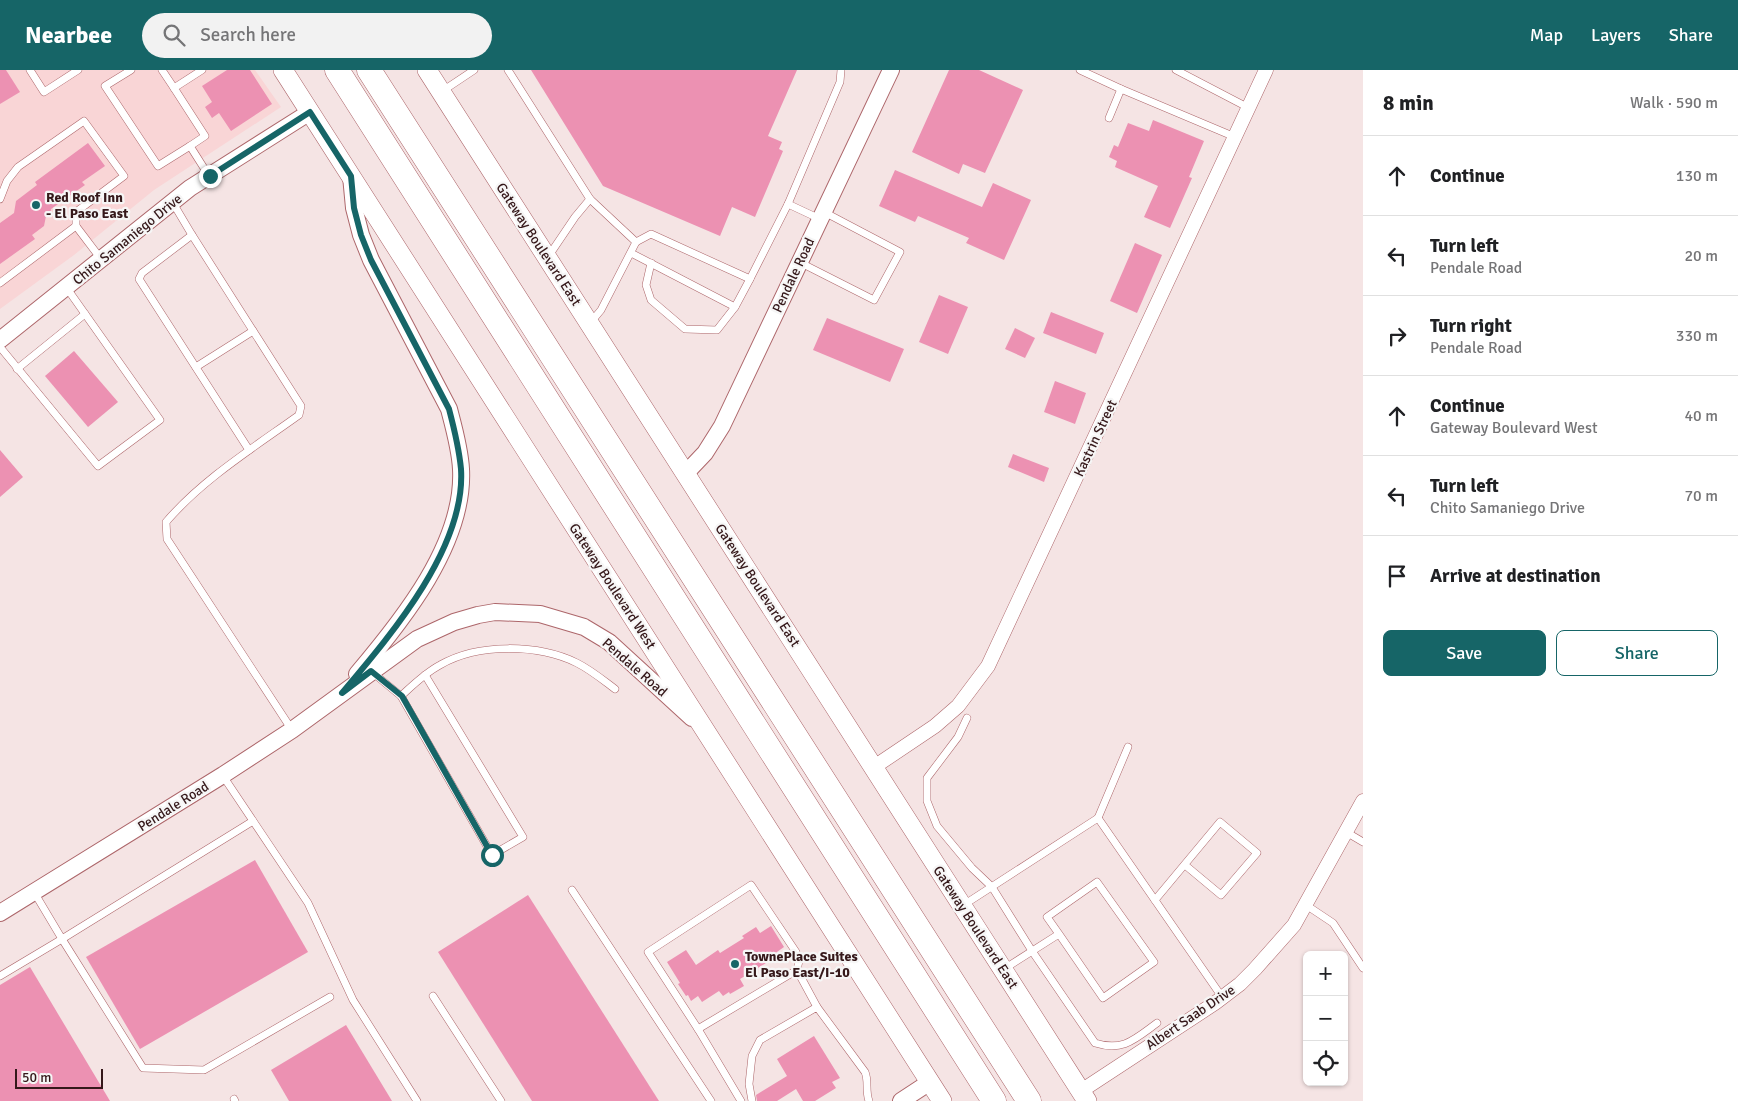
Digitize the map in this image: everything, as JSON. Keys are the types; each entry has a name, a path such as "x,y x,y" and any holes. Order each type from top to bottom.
{"highway":[{"path":"337,70 994,1101"},
{"path":"369,70 1029,1101"}],"main road":[{"name":"Gateway Boulevard West","path":"283,70 942,1101"},
{"name":"Gateway Boulevard East","path":"427,70 1084,1096"}],"street":[{"name":"Pendale Road","path":"686,473 705,453 722,426 891,70"},
{"name":"Kastrin Street","path":"874,767 935,726 958,706 988,666 1266,70"},
{"name":"Chito Samaniego Drive","path":"0,340 190,188 310,112"},
{"name":"Pendale Road","path":"342,693 407,612 434,567 456,514 461,470 455,429 449,409 381,282 361,235 354,208 351,176"},
{"name":"Pendale Road","path":"0,913 223,776 292,730 417,638 478,614 494,612 540,614 584,627 610,642 704,728"},
{"name":"Albert Saab Drive","path":"1084,1096 1222,997 1255,969 1286,936 1306,905 1363,801"},
{"path":"901,1101 930,1082"}],"lane":[{"path":"30,70 44,92 78,70"},
{"path":"131,70 105,86 158,166 205,136 162,70"},
{"path":"174,88 202,70"},
{"path":"441,92 474,70"},
{"path":"508,70 590,199 636,242"},
{"path":"651,263 646,285 651,300 685,329 716,330 736,307 788,204 840,82 841,70"},
{"path":"1080,70 1235,137"},
{"path":"1176,70 1249,108"},
{"path":"1109,118 1121,89"},
{"path":"0,199 7,181 18,167 84,121 124,176 76,212 76,226 101,260"},
{"path":"190,146 210,176"},
{"path":"548,258 575,217 590,199"},
{"path":"173,203 301,406 299,415 249,450 183,502 166,522 166,539 292,730"},
{"path":"788,204 822,216 900,252 874,300 799,262"},
{"path":"0,283 76,226"},
{"path":"590,324 601,310 636,242 651,234 750,279"},
{"path":"192,235 142,273 139,279 249,450"},
{"path":"631,253 736,307"},
{"path":"0,347 98,466 160,420 66,288"},
{"path":"17,369 85,314"},
{"path":"196,367 253,331"},
{"path":"402,696 440,664 468,654 493,649 520,649 555,654 577,663 599,676 615,690"},
{"path":"371,671 402,696 492,855 523,837 425,675"},
{"path":"967,718 958,738 927,778 927,801 937,826 972,868 992,887 1032,951 1095,1043 1108,1048 1128,1043 1157,1023"},
{"path":"962,906 1098,818 1128,747"},
{"path":"223,776 308,903 353,1000 417,1101"},
{"path":"1098,818 1222,997"},
{"path":"0,976 254,822"},
{"path":"1155,900 1184,865 1220,822 1257,853 1221,895 1184,865"},
{"path":"1346,832 1363,842"},
{"path":"1097,882 1154,962 1103,998 1058,934 1047,917 1097,882"},
{"path":"698,1029 796,970 799,962 796,952 751,885 648,952 698,1029 741,1101"},
{"path":"572,890 711,1101"},
{"path":"34,892 144,1068 204,1070 330,997"},
{"path":"1306,905 1333,923 1363,968"},
{"path":"1004,970 1058,934"},
{"path":"796,970 817,1007 865,1072 869,1101"},
{"path":"433,996 501,1101"},
{"path":"752,1101 749,1084 752,1056 760,1040 817,1007"}],"shaded area":[{"path":"0,70 255,70 281,107 154,190 74,255 0,309"}],"building":[{"path":"0,70 6,70 20,92 0,104"},
{"path":"227,70 250,70 272,104 231,131 219,113 212,118 205,107 212,102 202,86"},
{"path":"531,70 797,70 768,136 782,142 779,149 783,151 755,217 732,207 720,236 603,186"},
{"path":"949,70 979,70 1023,90 985,173 963,164 959,174 912,152"},
{"path":"1153,120 1204,141 1189,177 1192,178 1170,228 1144,217 1158,186 1115,167 1117,161 1109,157 1114,145 1118,147 1128,123 1149,131"},
{"name":"Red Roof Inn - El Paso East","path":"88,143 105,166 82,182 85,185 51,209 50,216 46,216 44,226 32,235 35,239 0,264 0,223 14,213 16,201 37,185 35,182"},
{"path":"895,170 982,207 993,183 1031,200 1004,260 966,243 969,238 918,216 915,222 879,206"},
{"path":"1135,243 1162,255 1137,313 1110,301"},
{"path":"939,295 968,307 948,354 919,342"},
{"path":"1051,312 1104,333 1096,354 1043,333"},
{"path":"827,318 904,349 890,382 813,350"},
{"path":"1015,328 1035,338 1025,358 1005,349"},
{"path":"74,351 118,402 88,427 45,376"},
{"path":"1055,381 1086,393 1075,424 1044,412"},
{"path":"0,450 23,477 0,497"},
{"path":"1013,454 1049,468 1044,482 1008,467"},
{"path":"255,860 308,952 140,1049 86,957"},
{"path":"528,895 659,1101 532,1101 438,952"},
{"name":"TownePlace Suites El Paso East/I-10","path":"771,926 784,947 774,954 776,957 740,979 744,986 723,996 719,991 702,1002 698,996 691,1001 688,995 686,996 667,962 686,950 696,965 718,950 720,953 744,938 742,936 756,927 760,933"},
{"path":"30,967 110,1101 0,1101 0,985"},
{"path":"346,1025 392,1101 289,1101 271,1070"},
{"path":"814,1036 840,1078 832,1082 836,1088 815,1101 803,1101 796,1089 777,1101 757,1101 756,1095 787,1076 777,1059"}],"place":[{"name":"Red Roof Inn - El Paso East","path":"36,205"},
{"name":"TownePlace Suites El Paso East/I-10","path":"735,964"}],"route":[{"path":"210,176 310,112 351,176 354,208 361,235 371,260 449,409 455,429 461,470 456,514 452,527 434,567 407,612 342,693 371,671 402,696 492,855"}]}
